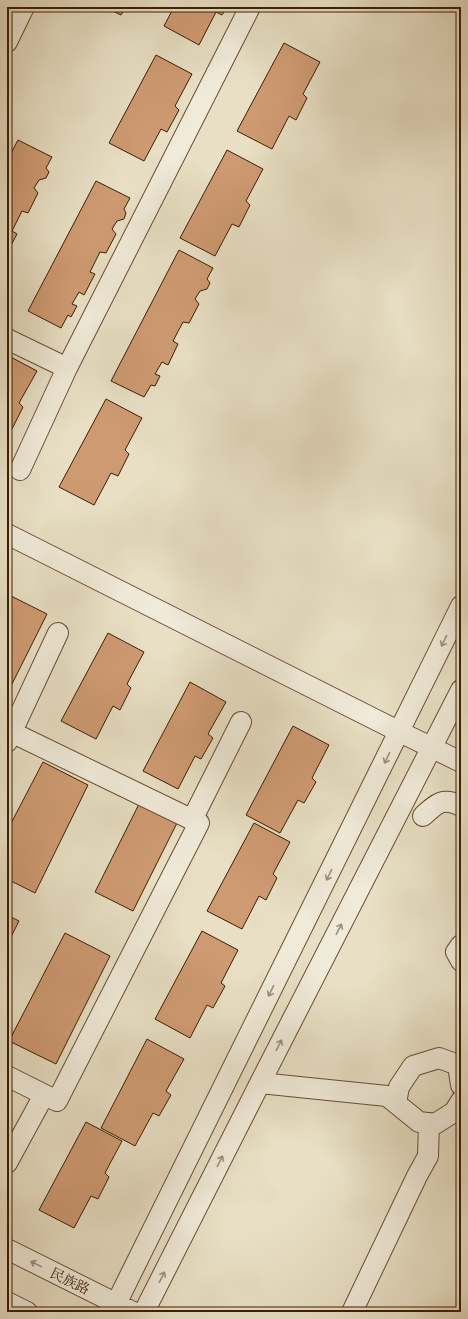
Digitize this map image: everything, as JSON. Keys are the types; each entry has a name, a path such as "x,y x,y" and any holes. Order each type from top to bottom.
{"street":[{"path":"7,42 24,7"},
{"path":"20,470 67,368 250,7"},
{"path":"7,339 67,368"},
{"path":"7,534 461,762"},
{"path":"120,1309 461,606"},
{"path":"7,1076 57,1101 199,823 9,735 58,633"},
{"path":"144,1312 461,690"},
{"path":"192,820 241,722"},
{"path":"423,816 436,804 451,801 461,806"},
{"path":"461,945 456,952 461,961"},
{"path":"396,1103 398,1087 413,1066 439,1058 459,1058 461,1085"},
{"path":"260,1083 387,1096 419,1122 434,1124 454,1112 461,1101"},
{"path":"7,1163 44,1095"},
{"path":"352,1312 428,1156 429,1123"},
{"name":"民族路","path":"7,1249 120,1309"},
{"path":"7,1302 27,1312"}],"building":[{"path":"104,7 126,7 121,15"},
{"path":"174,7 227,7 222,15 216,12 199,45 164,26"},
{"path":"284,43 320,62 303,94 307,98 296,120 289,116 272,149 237,131"},
{"path":"156,55 192,74 175,106 179,110 167,132 161,129 144,161 109,143"},
{"path":"18,140 52,157 46,168 49,172 46,178 39,180 34,188 38,193 28,213 22,211 12,231 17,234 7,253 7,161"},
{"path":"227,150 263,169 246,201 250,205 239,227 232,224 215,256 180,238"},
{"path":"96,181 130,198 124,209 126,213 124,219 117,221 112,229 116,234 106,253 100,252 90,272 95,274 84,295 79,292 72,304 77,306 71,317 68,315 61,328 28,311"},
{"path":"179,250 213,268 207,279 210,283 207,289 200,291 195,299 199,304 189,323 183,322 173,341 178,344 168,365 162,362 155,374 160,376 155,386 151,385 144,397 111,381"},
{"path":"7,355 37,371 19,403 23,407 12,429 7,426"},
{"path":"106,399 142,418 125,450 129,454 118,476 111,473 94,505 59,487"},
{"path":"9,595 47,614 7,694 7,599"},
{"path":"108,633 144,652 127,684 131,688 120,710 113,706 96,739 61,721"},
{"path":"190,682 226,702 208,734 213,738 201,759 195,756 178,789 143,771"},
{"path":"293,726 329,745 312,778 316,782 304,803 298,800 280,833 246,815"},
{"path":"43,762 88,785 35,893 7,879 7,831"},
{"path":"139,804 177,823 133,911 95,892"},
{"path":"254,823 290,842 273,874 277,878 266,900 259,896 242,929 207,911"},
{"path":"7,915 19,921 7,945"},
{"path":"202,931 238,950 221,983 225,986 213,1008 207,1005 190,1038 155,1019"},
{"path":"65,933 110,956 56,1064 9,1041"},
{"path":"147,1039 184,1059 166,1091 171,1095 159,1116 153,1113 135,1146 101,1128"},
{"path":"86,1122 122,1141 105,1173 109,1177 98,1199 91,1196 74,1228 39,1210"}]}
